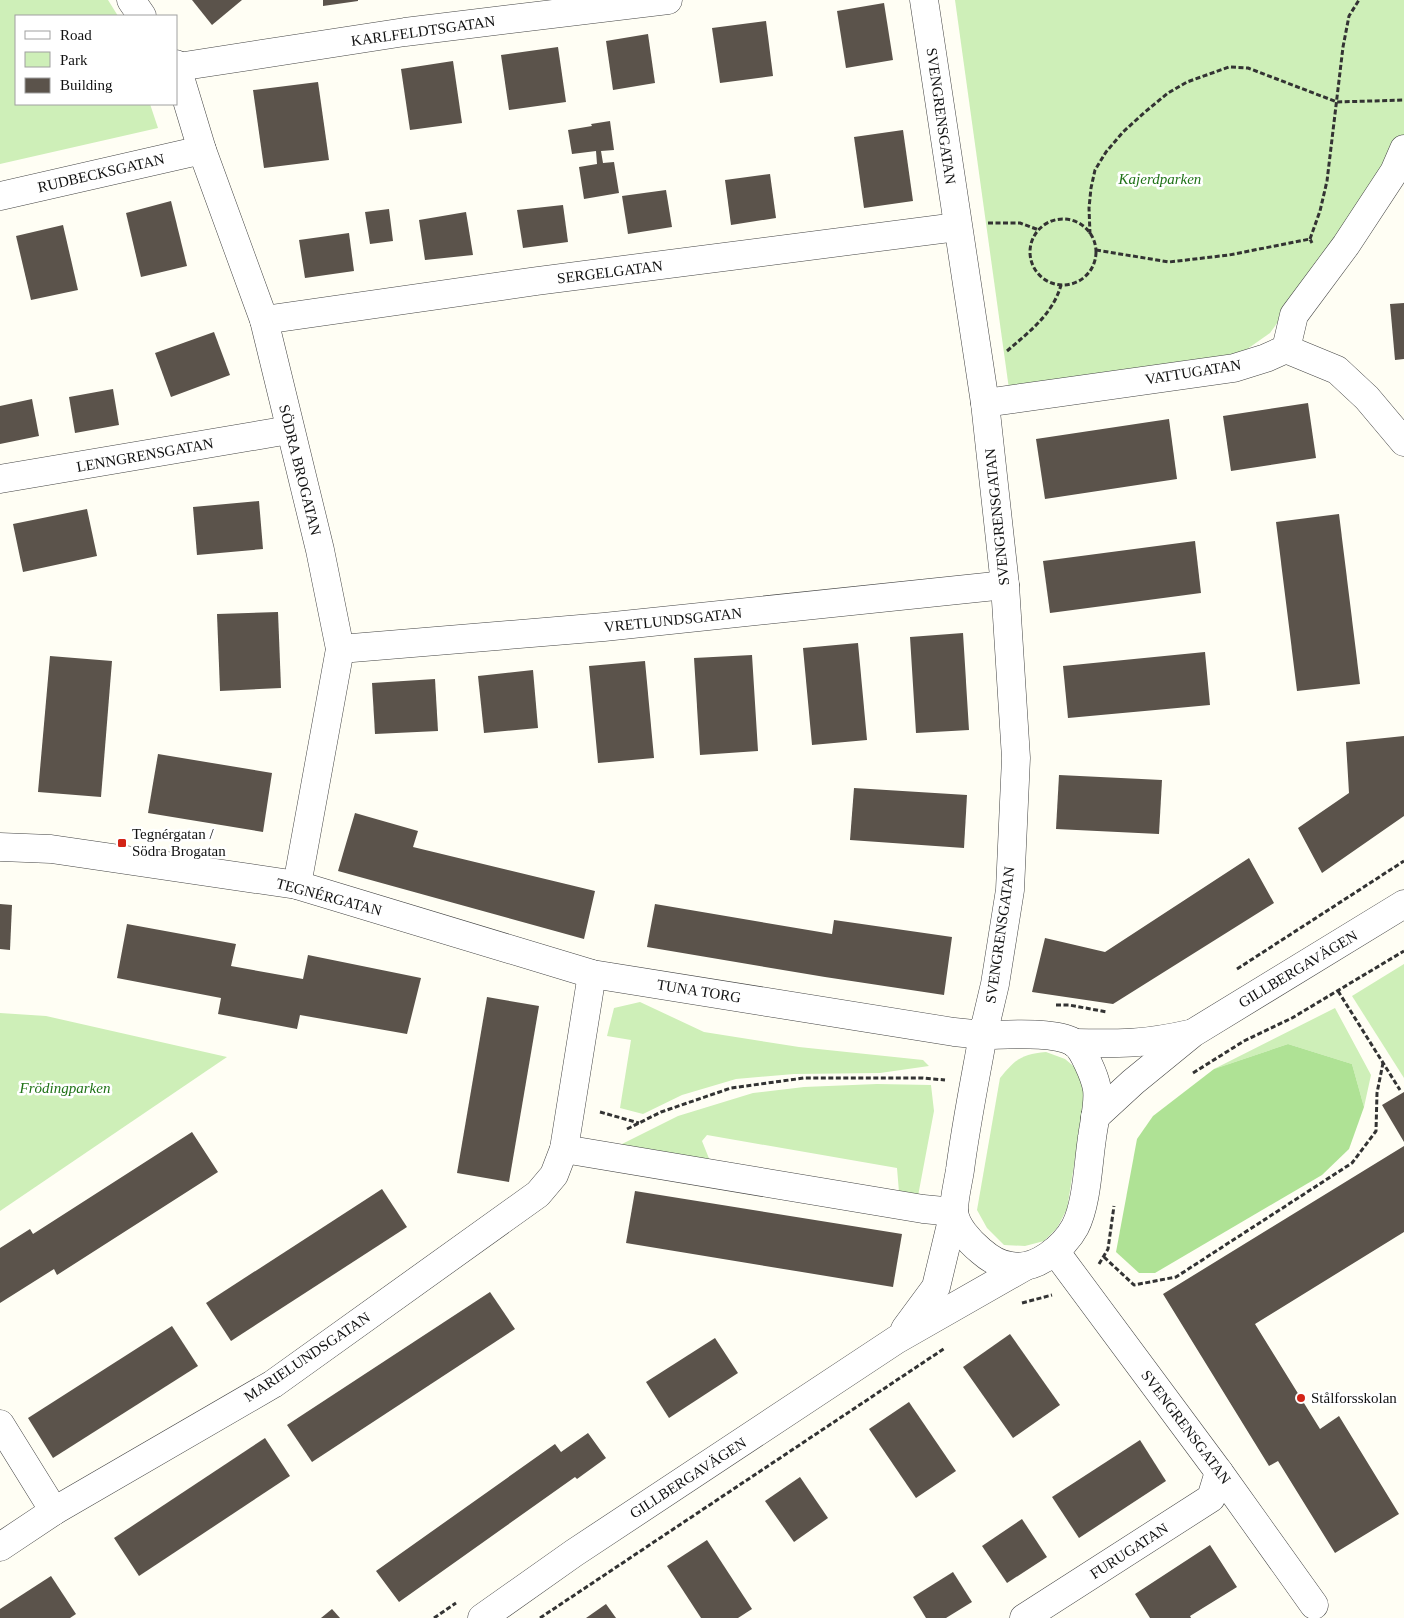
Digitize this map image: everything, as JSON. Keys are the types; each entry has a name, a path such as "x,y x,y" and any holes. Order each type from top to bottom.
{"street":[{"path":"131,0 141,15"},
{"name":"KARLFELDTSGATAN","path":"178,66 405,32 501,10 668,0"},
{"name":"SVENGRENSGATAN","path":"924,0 985,402 1005,585 1016,758 1010,890 995,984 983,1035 964,1144 954,1212"},
{"name":"SÖDRA BROGATAN","path":"178,69 202,150 264,320 320,550 340,649 297,885"},
{"path":"1404,149 1394,172 1294,315 1286,349 1336,370 1367,398 1404,442"},
{"name":"RUDBECKSGATAN","path":"0,196 202,150"},
{"name":"SERGELGATAN","path":"264,320 537,281 957,226"},
{"name":"VATTUGATAN","path":"985,402 1234,368 1266,358 1286,349"},
{"name":"LENNGRENSGATAN","path":"0,479 290,430"},
{"name":"VRETLUNDSGATAN","path":"340,649 604,627 1005,585"},
{"name":"TEGNÉRGATAN","path":"0,847 51,849 297,885 592,974"},
{"name":"GILLBERGAVÄGEN","path":"1095,1117 1133,1082 1193,1033 1404,904"},
{"path":"592,974 563,1151 923,1210 954,1212 960,1228 972,1244 986,1256 1011,1266 1024,1267"},
{"name":"TUNA TORG","path":"592,974 944,1030 983,1035 1037,1035 1057,1037 1074,1042"},
{"name":"GILLBERGAVÄGEN","path":"1074,1042 1139,1044 1193,1033"},
{"name":"GILLBERGAVÄGEN","path":"482,1618 574,1552 896,1340 1024,1267 1039,1261 1066,1241 1076,1226 1082,1209 1097,1089 1087,1061 1074,1042"},
{"name":"MARIELUNDSGATAN","path":"0,1547 54,1511 273,1384 538,1194 554,1175 563,1151"},
{"name":"GILLBERGAVÄGEN","path":"896,1340 936,1287 954,1212"},
{"name":"SVENGRENSGATAN","path":"1055,1251 1219,1472 1314,1605"},
{"path":"0,1424 54,1511"},
{"name":"FURUGATAN","path":"1024,1618 1211,1498 1219,1472"}],"path":[{"path":"1325,273 1310,239 1320,212 1327,181 1343,47 1349,16 1359,0"},
{"path":"1090,234 1089,208 1095,170 1123,132 1168,93 1187,82 1229,67 1248,68 1337,102 1404,100"},
{"path":"1064,219 1074,221 1083,226 1095,243 1096,250 1094,264 1089,273 1081,280 1072,284 1061,285 1050,283 1041,276 1034,268 1030,257 1031,245 1039,230 1052,221 1064,219"},
{"path":"957,226 998,222 1020,223 1039,230"},
{"path":"1096,250 1179,262 1229,255 1310,239"},
{"path":"980,375 1032,330 1053,305 1061,285"},
{"path":"1236,970 1404,861"},
{"path":"1187,1078 1244,1041 1292,1018 1404,951"},
{"path":"1338,991 1400,1090"},
{"path":"1050,1006 1069,1005 1108,1012"},
{"path":"1104,1257 1134,1285 1176,1277 1352,1163 1376,1131 1377,1093 1383,1063"},
{"path":"945,1089 946,1075"},
{"path":"626,1130 661,1112 731,1088 804,1078 923,1078 945,1080"},
{"path":"571,1104 640,1123"},
{"path":"1018,1304 1044,1298 1100,1263 1110,1240 1115,1201"},
{"path":"540,1618 948,1346"},
{"path":"434,1618 458,1601"}],"green space":[{"path":"0,0 108,0 117,15 15,15 15,105 150,105 158,128 0,164"},
{"name":"Kajerdparken","path":"955,0 1404,0 1404,136 1393,162 1270,333 1233,359 1009,389"},
{"path":"1404,964 1404,1078 1352,996"},
{"path":"640,1002 704,1032 799,1047 923,1060 929,1066 880,1073 794,1074 736,1079 682,1095 643,1114 620,1108 631,1040 607,1036 614,1008"},
{"path":"1335,1008 1371,1075 1364,1107 1352,1064 1288,1044 1214,1069"},
{"name":"Frödingparken","path":"0,1013 46,1016 227,1057 0,1211"},
{"path":"1288,1044 1352,1064 1364,1107 1349,1149 1322,1175 1155,1273 1139,1273 1116,1252 1137,1139 1153,1116 1214,1069"},
{"path":"1046,1052 1065,1059 1078,1070 1085,1096 1067,1209 1057,1228 1044,1241 1025,1246 1004,1245 987,1228 977,1210 1000,1078 1024,1056"},
{"path":"877,1084 931,1085 934,1111 918,1196 899,1192 897,1168 707,1135 702,1141 710,1161 620,1145 678,1116 753,1093 804,1087"}],"building":[{"path":"192,0 242,0 212,25"},
{"path":"323,0 358,0 358,1 323,6"},
{"path":"884,3 893,60 846,68 837,11"},
{"path":"766,21 773,76 720,83 712,28"},
{"path":"648,34 655,83 613,90 606,41"},
{"path":"558,47 566,102 509,110 501,55"},
{"path":"453,61 462,123 410,130 401,69"},
{"path":"318,82 329,160 264,168 253,90"},
{"path":"610,121 614,150 601,151 603,163 614,162 619,193 584,199 579,167 597,164 596,151 572,154 568,130"},
{"path":"903,130 913,201 864,208 854,137"},
{"path":"770,174 776,218 731,225 725,180"},
{"path":"666,190 672,227 628,234 622,196"},
{"path":"171,201 187,266 141,277 126,213"},
{"path":"563,205 568,242 523,248 517,210"},
{"path":"389,209 393,241 370,244 365,212"},
{"path":"466,212 473,255 425,260 419,220"},
{"path":"63,225 78,290 31,300 16,236"},
{"path":"349,233 354,271 305,278 299,240"},
{"path":"1404,303 1404,359 1395,360 1390,304"},
{"path":"214,332 230,375 171,397 155,353"},
{"path":"113,389 119,425 75,433 69,397"},
{"path":"32,399 39,436 0,444 0,406"},
{"path":"1308,403 1316,458 1231,471 1223,416"},
{"path":"1169,419 1177,479 1045,499 1036,439"},
{"path":"259,501 263,549 197,555 193,507"},
{"path":"87,509 97,556 23,572 13,524"},
{"path":"1339,514 1360,684 1297,691 1276,522"},
{"path":"1195,541 1201,593 1050,613 1043,561"},
{"path":"278,612 281,688 220,691 217,614"},
{"path":"963,633 969,730 916,733 910,637"},
{"path":"858,643 867,740 812,745 803,648"},
{"path":"1205,652 1210,705 1068,718 1063,666"},
{"path":"752,655 758,751 700,755 694,658"},
{"path":"50,656 112,661 101,797 38,792"},
{"path":"645,661 654,758 598,763 589,666"},
{"path":"533,670 538,728 484,733 478,676"},
{"path":"435,679 438,731 375,734 372,683"},
{"path":"1404,736 1404,816 1322,873 1298,828 1349,793 1346,742"},
{"path":"158,754 272,773 263,832 148,813"},
{"path":"1059,775 1162,780 1159,834 1056,829"},
{"path":"854,788 967,795 964,848 850,840"},
{"path":"355,813 418,831 413,847 595,891 584,939 338,871"},
{"path":"1249,858 1274,903 1113,1004 1032,992 1045,938 1105,952"},
{"path":"0,904 12,905 10,950 0,949"},
{"path":"655,904 832,934 834,920 952,937 944,995 647,947"},
{"path":"127,924 236,944 231,966 303,979 308,955 421,978 407,1034 300,1015 297,1029 218,1014 221,998 117,978"},
{"path":"487,997 539,1006 509,1182 457,1173"},
{"path":"1404,1092 1404,1142 1382,1105"},
{"path":"192,1132 218,1172 57,1275 54,1269 0,1303 0,1248 30,1229 33,1234"},
{"path":"1404,1146 1404,1232 1255,1324 1320,1429 1339,1416 1399,1514 1335,1553 1278,1461 1269,1466 1163,1294"},
{"path":"382,1189 407,1227 231,1341 206,1303"},
{"path":"635,1191 902,1234 893,1287 626,1243"},
{"path":"490,1292 515,1329 312,1462 287,1425"},
{"path":"172,1326 198,1366 53,1458 28,1418"},
{"path":"1010,1334 1060,1405 1013,1438 963,1367"},
{"path":"715,1338 738,1373 669,1418 646,1382"},
{"path":"909,1402 956,1471 916,1498 869,1429"},
{"path":"588,1433 606,1458 577,1479 575,1477 399,1602 376,1571 555,1444 561,1452"},
{"path":"265,1438 290,1476 139,1576 114,1538"},
{"path":"1140,1440 1166,1481 1079,1538 1052,1497"},
{"path":"800,1477 828,1518 794,1542 765,1501"},
{"path":"1022,1519 1047,1557 1007,1583 982,1546"},
{"path":"707,1540 752,1609 738,1618 701,1618 667,1566"},
{"path":"1210,1545 1237,1587 1190,1616 1191,1618 1150,1618 1135,1594"},
{"path":"953,1572 972,1602 946,1618 926,1618 913,1597"},
{"path":"51,1576 76,1614 70,1618 0,1618 0,1609"},
{"path":"606,1604 616,1618 586,1618"},
{"path":"332,1609 340,1618 321,1618"}],"place":[{"name":"Tegnérgatan / Södra Brogatan","path":"122,843"},
{"name":"Stålforsskolan","path":"1301,1398"}]}
